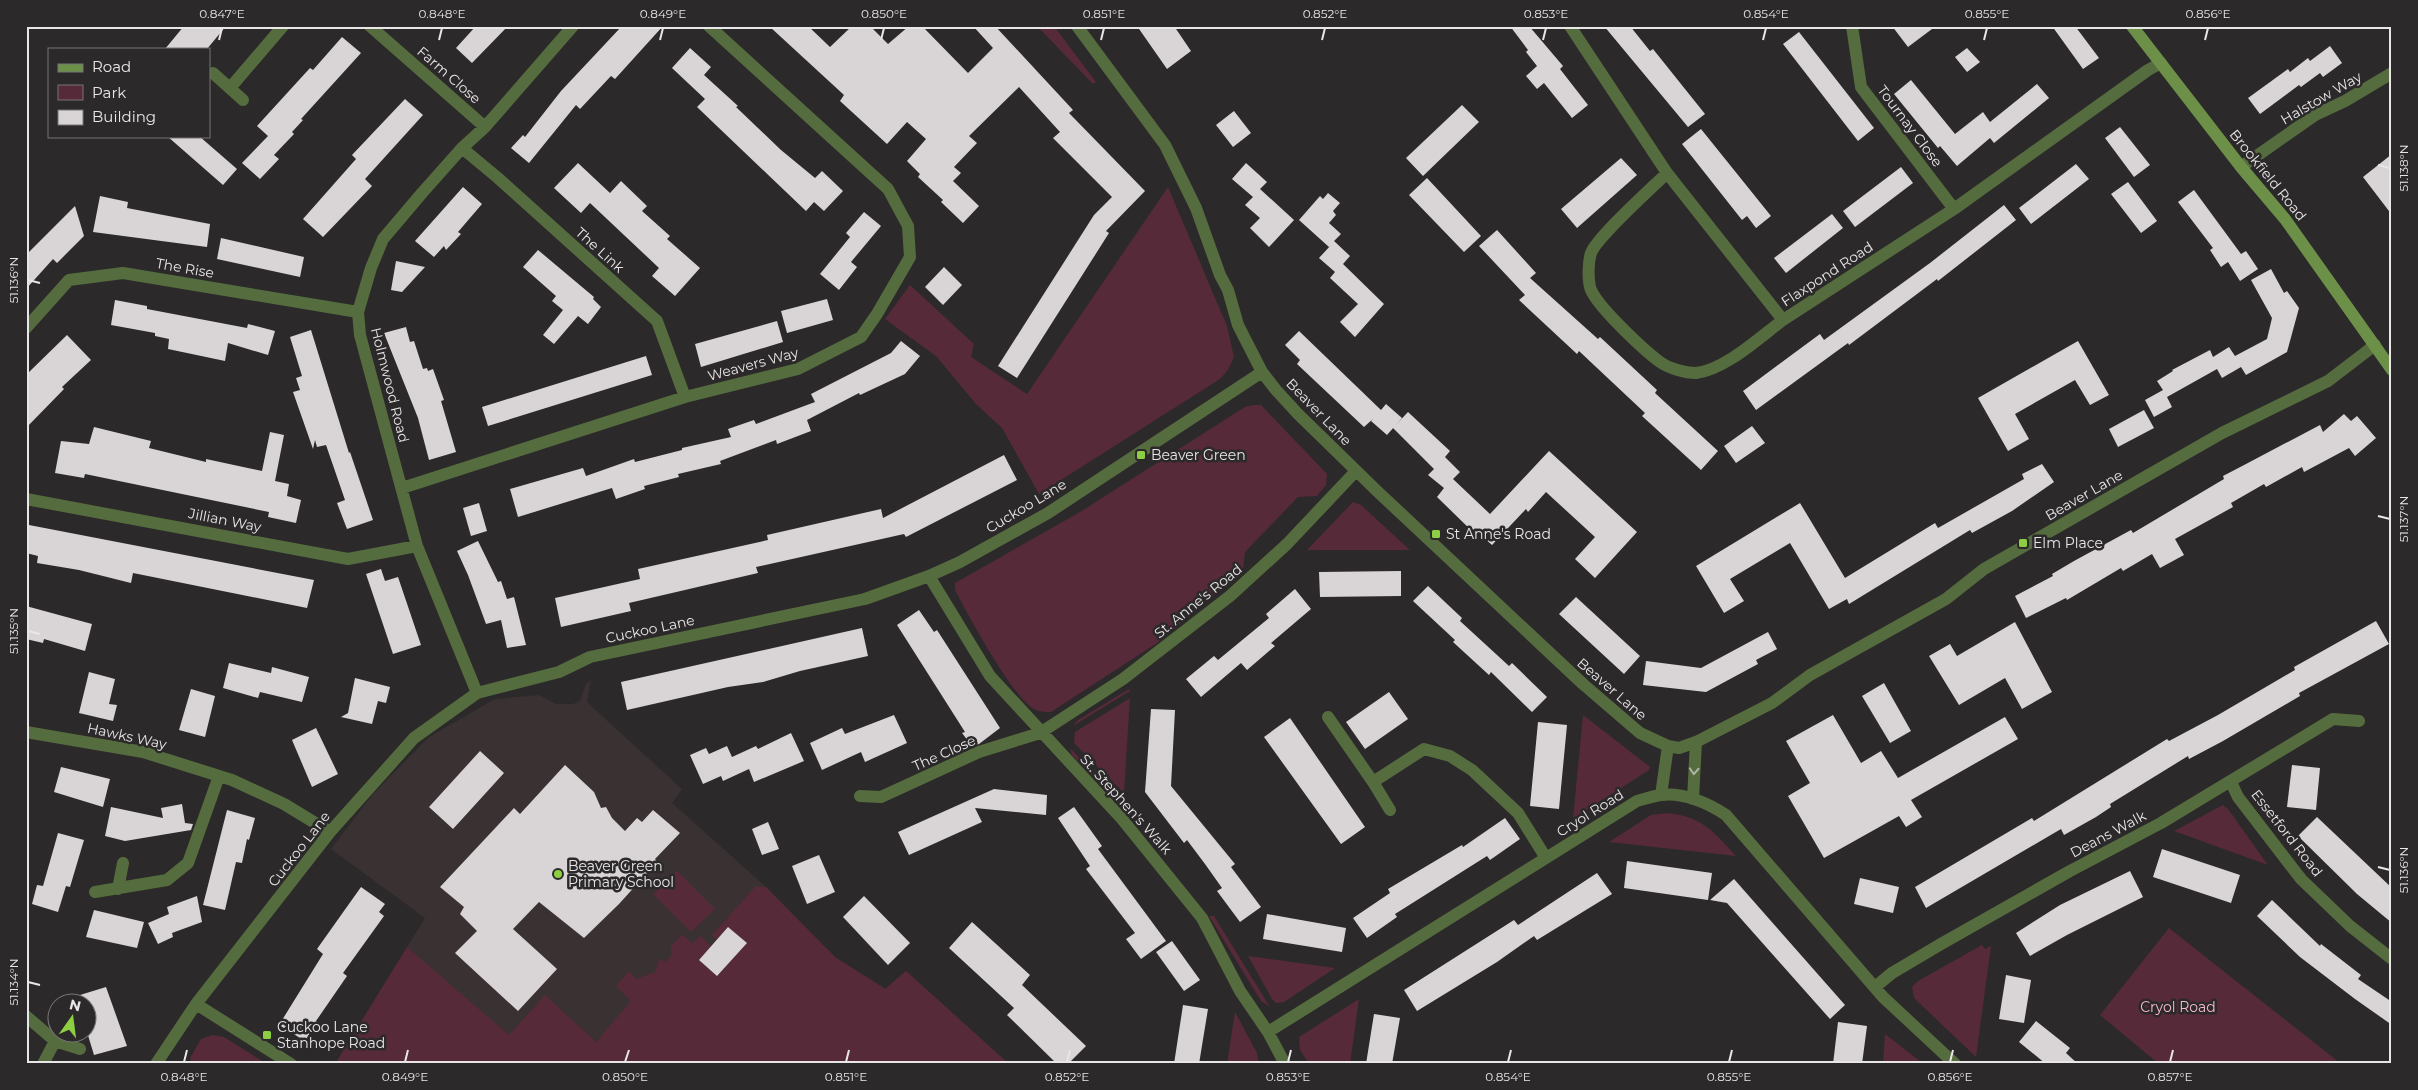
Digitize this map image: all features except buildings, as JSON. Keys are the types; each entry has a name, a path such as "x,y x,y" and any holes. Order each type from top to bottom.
{"main road":[{"name":"Brookfield Road","path":"2132,26 2241,167 2285,219 2375,345"},
{"path":"2375,345 2392,370"}],"street":[{"path":"230,88 283,26"},
{"name":"Farm Close","path":"370,26 485,127"},
{"name":"Holmwood Road","path":"477,693 417,546 360,335 358,312 370,268 383,239 462,148 485,127 573,26"},
{"name":"Weavers Way","path":"402,488 684,397 798,369 861,338 910,257 908,226 888,189 709,26"},
{"name":"Beaver Lane","path":"1077,26 1165,145 1196,208 1220,276 1228,290 1238,325 1262,372 1298,414 1356,471 1583,684 1640,733 1668,746 1679,748 1696,742 1772,703 1810,675 1946,599 1984,569 2204,443 2328,381 2375,345"},
{"name":"Flaxpond Road","path":"1570,26 1667,173 1783,320 1954,209 2148,70 2162,63"},
{"name":"Tournay Close","path":"1852,26 1861,87 1954,209"},
{"path":"214,73 243,100"},
{"name":"Halstow Way","path":"2241,167 2315,115 2345,101 2392,73"},
{"name":"The Link","path":"462,148 657,321 684,397"},
{"path":"1667,173 1600,240 1591,253 1590,287 1594,296 1661,363 1676,370 1696,373 1720,366 1783,320"},
{"name":"The Rise","path":"26,328 69,280 123,273 358,312"},
{"name":"Cuckoo Lane","path":"156,1064 196,1004 330,832 414,738 477,693 560,672 590,657 865,599 930,576 960,562 1048,513 1262,372"},
{"name":"St. Anne's Road","path":"1040,732 1123,680 1230,596 1287,544 1356,471"},
{"name":"Jillian Way","path":"26,499 348,558 417,546"},
{"name":"St. Stephen's Walk","path":"930,576 990,676 1122,819 1202,918 1240,991 1268,1032 1285,1064"},
{"path":"1328,717 1390,810"},
{"name":"Deans Walk","path":"1875,987 1892,973 1941,944 2231,782 2333,719 2359,721"},
{"name":"Hawks Way","path":"26,732 143,752 219,776 284,804 330,832"},
{"name":"The Close","path":"860,796 882,797 979,752 1040,732"},
{"path":"1692,799 1696,742"},
{"path":"1661,795 1668,746"},
{"path":"1373,782 1424,749 1450,756 1472,770 1518,813 1546,858"},
{"path":"95,892 167,880 188,863 219,776"},
{"name":"Essetford Road","path":"2231,782 2238,797 2301,879 2350,926 2392,959"},
{"name":"Cryol Road","path":"1268,1032 1637,801 1661,795 1692,799 1711,805 1726,815 1875,987 1953,1063"},
{"path":"118,889 123,863"},
{"path":"196,1004 291,1064"},
{"path":"26,1016 48,1036"},
{"path":"43,1064 55,1042 80,1049"}],"shaded area":[{"name":"Beaver Green Primary School","path":"591,680 587,701 590,705 682,789 672,803 766,887 835,957 886,989 906,971 1009,1064 335,1064 425,918 331,849 373,794 429,737 495,699 539,695 556,704 573,704 580,701 586,684"}],"green space":[{"path":"1037,26 1054,26 1096,82 1093,84"},
{"path":"1168,187 1227,326 1234,357 1228,370 1220,379 1039,494 1002,428 976,404 936,356 885,319 910,285 974,344 971,357 1027,394"},
{"path":"1261,405 1327,474 1326,485 1317,496 1298,497 1245,552 1243,570 1157,643 1051,712 1038,711 1027,703 1016,691 992,655 955,590 955,583 1080,512 1245,407"},
{"path":"1353,502 1361,505 1410,550 1307,550"},
{"path":"1129,689 1130,691 1073,726 1078,720"},
{"path":"1130,698 1124,793 1074,743 1075,732"},
{"path":"1583,715 1650,767 1649,770 1573,819"},
{"path":"1070,748 1129,807 1126,810 1072,755"},
{"path":"2223,805 2228,809 2268,865 2174,831"},
{"path":"1668,813 1690,818 1707,827 1736,856 1609,842 1651,815"},
{"path":"677,871 715,909 691,932 653,894"},
{"path":"756,886 766,887 835,957 885,989 906,971 1009,1064 335,1064 407,947 509,1035 545,995 596,1042 631,1001 616,986 629,971 636,979 655,972 659,959 665,962 671,956 671,947 682,934 692,943 701,936 711,946 699,960 717,976 747,943 728,927 716,940 712,935"},
{"path":"1209,916 1214,916 1270,1007 1261,1001"},
{"name":"Cryol Road","path":"2169,928 2340,1063 2159,1064 2100,1015"},
{"path":"1982,945 1985,949 1991,946 1976,1057 1914,998 1912,987 1918,981"},
{"path":"1248,956 1335,968 1284,1002 1276,1003"},
{"path":"1359,999 1350,1064 1309,1064 1300,1050 1299,1037"},
{"path":"1235,1012 1257,1053 1259,1064 1227,1064"},
{"path":"1885,1034 1921,1062 1921,1064 1883,1064"},
{"path":"213,1035 224,1037 267,1064 192,1064 190,1058 201,1039"}],"place":[{"name":"Beaver Green","path":"1141,455"},
{"name":"St Anne's Road","path":"1436,534"},
{"name":"Elm Place","path":"2023,543"},
{"name":"Beaver Green Primary School","path":"558,874"},
{"name":"Cuckoo Lane Stanhope Road","path":"267,1035"}]}
